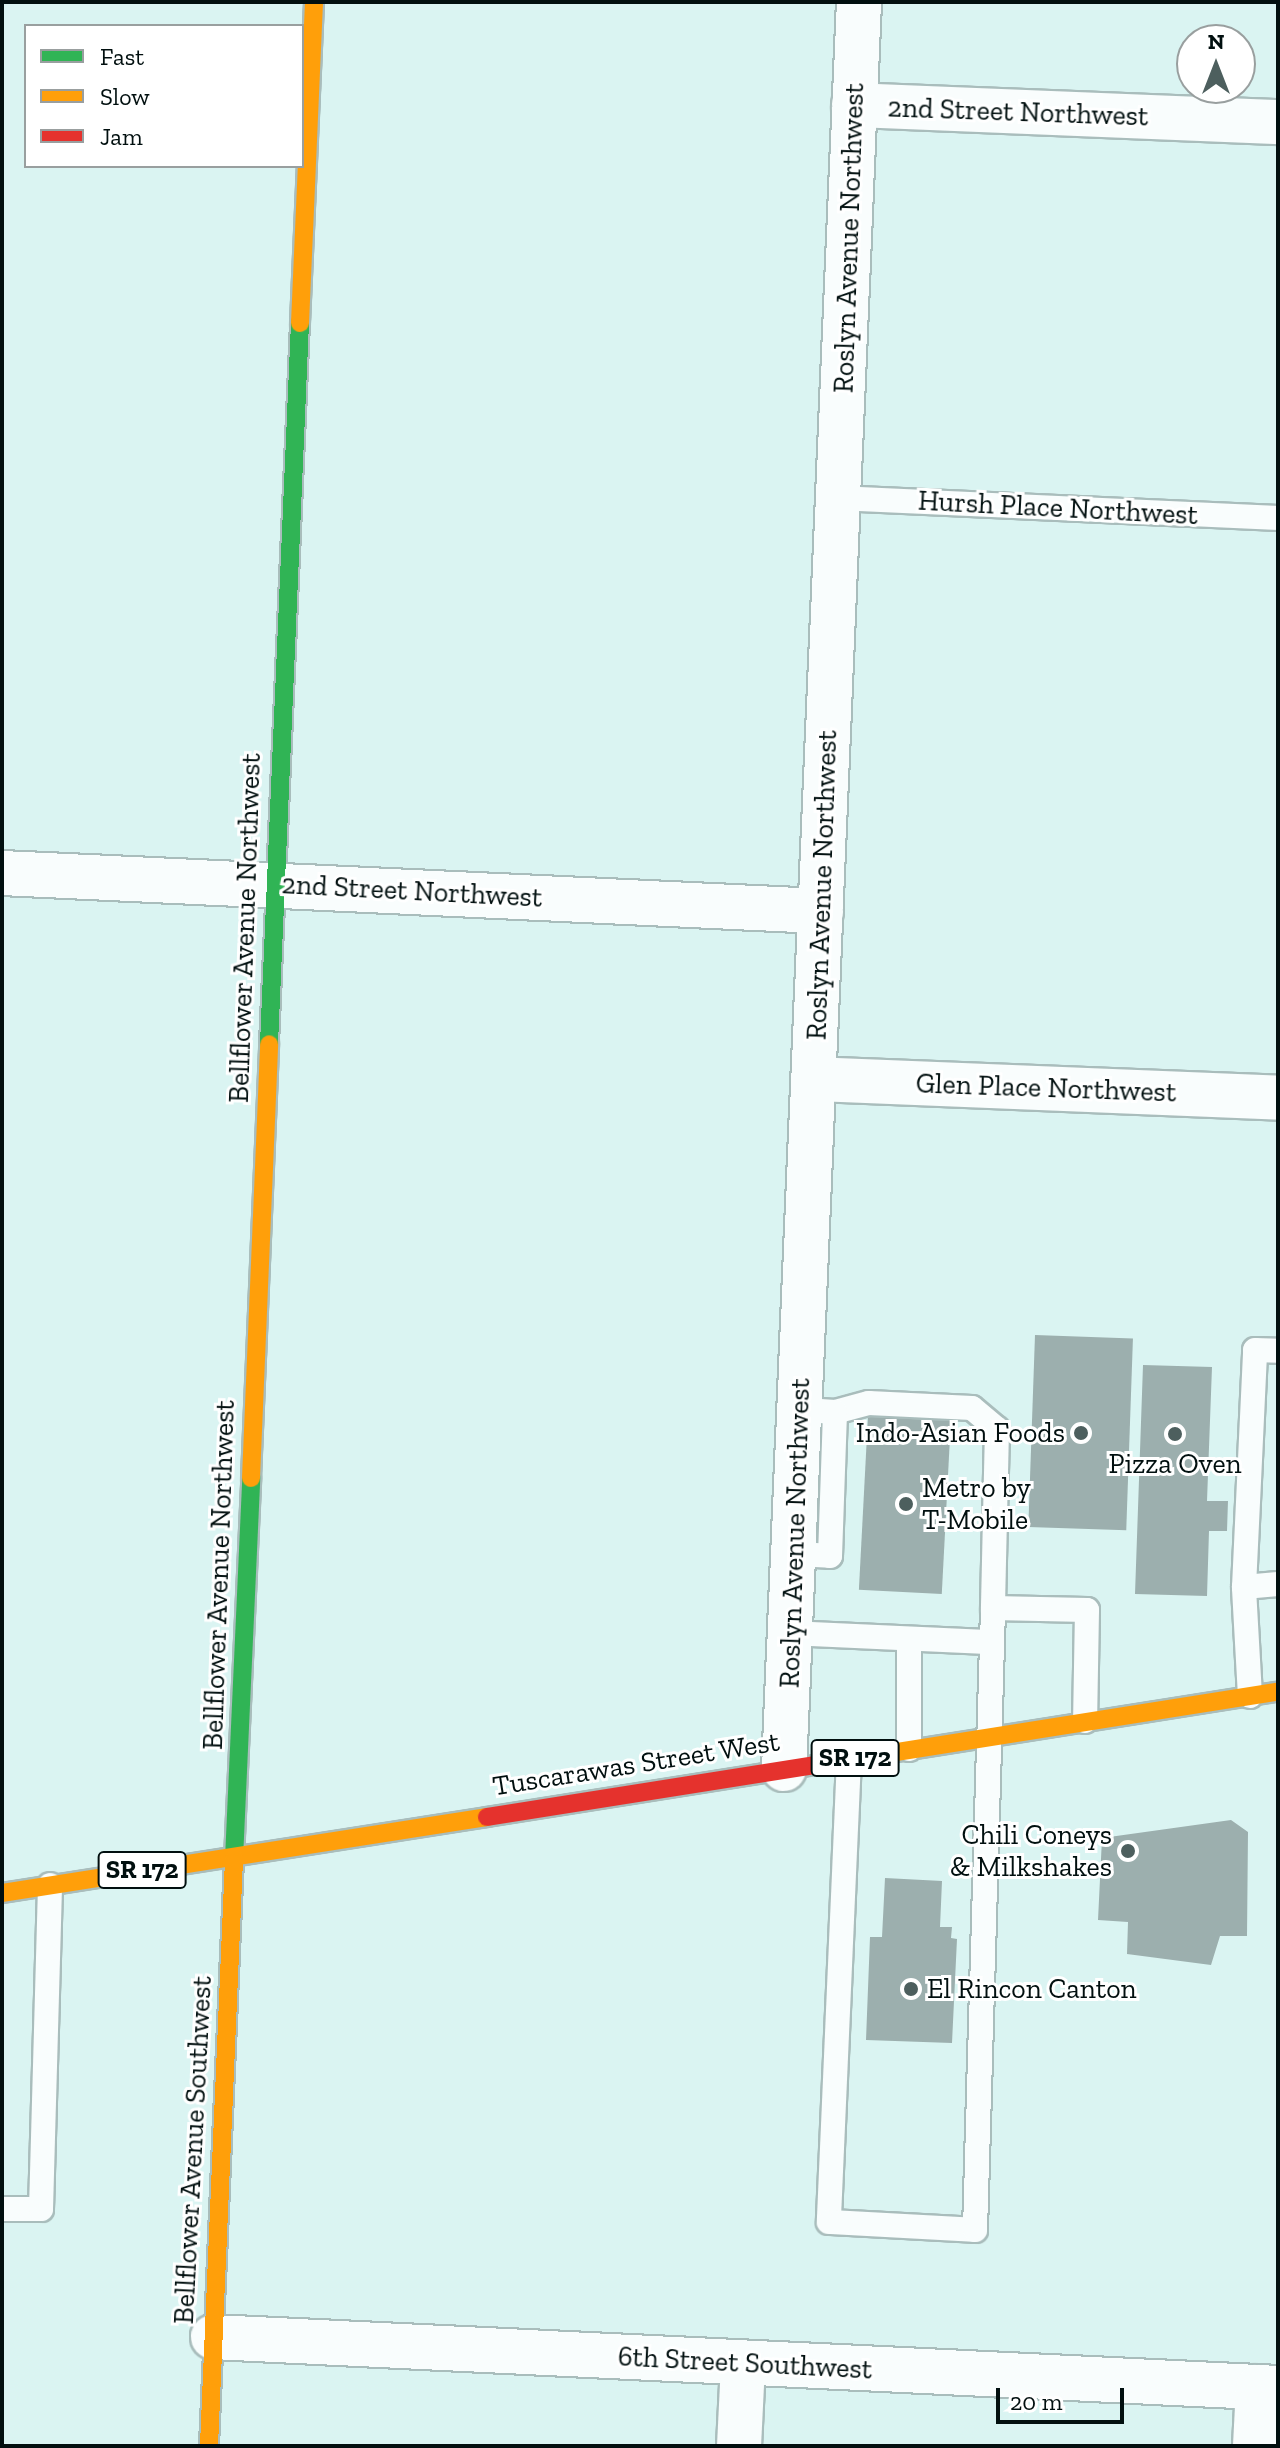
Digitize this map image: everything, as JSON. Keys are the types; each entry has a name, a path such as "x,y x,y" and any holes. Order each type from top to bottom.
{"street":[{"name":"Bellflower Avenue Northwest","path":"234,1856 314,2"},
{"name":"Roslyn Avenue Northwest","path":"784,1769 795,1554 817,1410 814,1079 859,2"},
{"name":"2nd Street Northwest","path":"854,105 1278,122"},
{"name":"2nd Street Northwest","path":"2,873 821,911"},
{"name":"Glen Place Northwest","path":"814,1079 1278,1098"},
{"name":"Tuscarawas Street West","path":"2,1893 1278,1692"},
{"name":"Bellflower Avenue Southwest","path":"209,2446 234,1856"},
{"name":"6th Street Southwest","path":"213,2337 1268,2388"},
{"path":"739,2446 743,2363"},
{"path":"1255,2446 1268,2388"}],"lane":[{"name":"Hursh Place Northwest","path":"838,498 1278,518"},
{"path":"1250,1696 1244,1587 1255,1350 1278,1351"},
{"path":"817,1410 869,1403 972,1408 997,1429 975,2230 829,2222 849,1759"},
{"path":"1244,1587 1278,1584"},
{"path":"993,1608 1087,1610 1085,1721"},
{"path":"790,1633 992,1642"},
{"path":"909,1640 909,1749"},
{"path":"2,2209 41,2209 50,1885"}],"building":[{"name":"Indo-Asian Foods","path":"1035,1335 1133,1338 1126,1530 1028,1527"},
{"name":"Pizza Oven","path":"1143,1365 1212,1367 1207,1501 1228,1501 1227,1531 1209,1531 1207,1596 1135,1594"},
{"path":"868,1416 951,1420 942,1594 859,1590"},
{"path":"1231,1820 1248,1832 1247,1936 1220,1936 1211,1965 1127,1954 1128,1922 1098,1920 1102,1838"},
{"name":"El Rincon Canton","path":"885,1878 942,1881 940,1927 952,1927 951,1938 957,1939 952,2043 866,2040 870,1937 882,1937"}],"traffic: fast":[{"path":"269,1044 300,323"},
{"path":"234,1859 251,1478"}],"traffic: slow":[{"path":"300,323 314,2"},
{"path":"251,1478 269,1044"},
{"path":"815,1765 1278,1692"},
{"path":"2,1893 487,1817"},
{"path":"209,2446 234,1859"}],"traffic: jam":[{"path":"487,1817 815,1765"}],"place":[{"name":"Indo-Asian Foods","path":"1081,1433"},
{"name":"Pizza Oven","path":"1175,1434"},
{"name":"Metro by T-Mobile","path":"906,1504"},
{"name":"Chili Coneys & Milkshakes","path":"1128,1851"},
{"name":"El Rincon Canton","path":"911,1989"}]}
